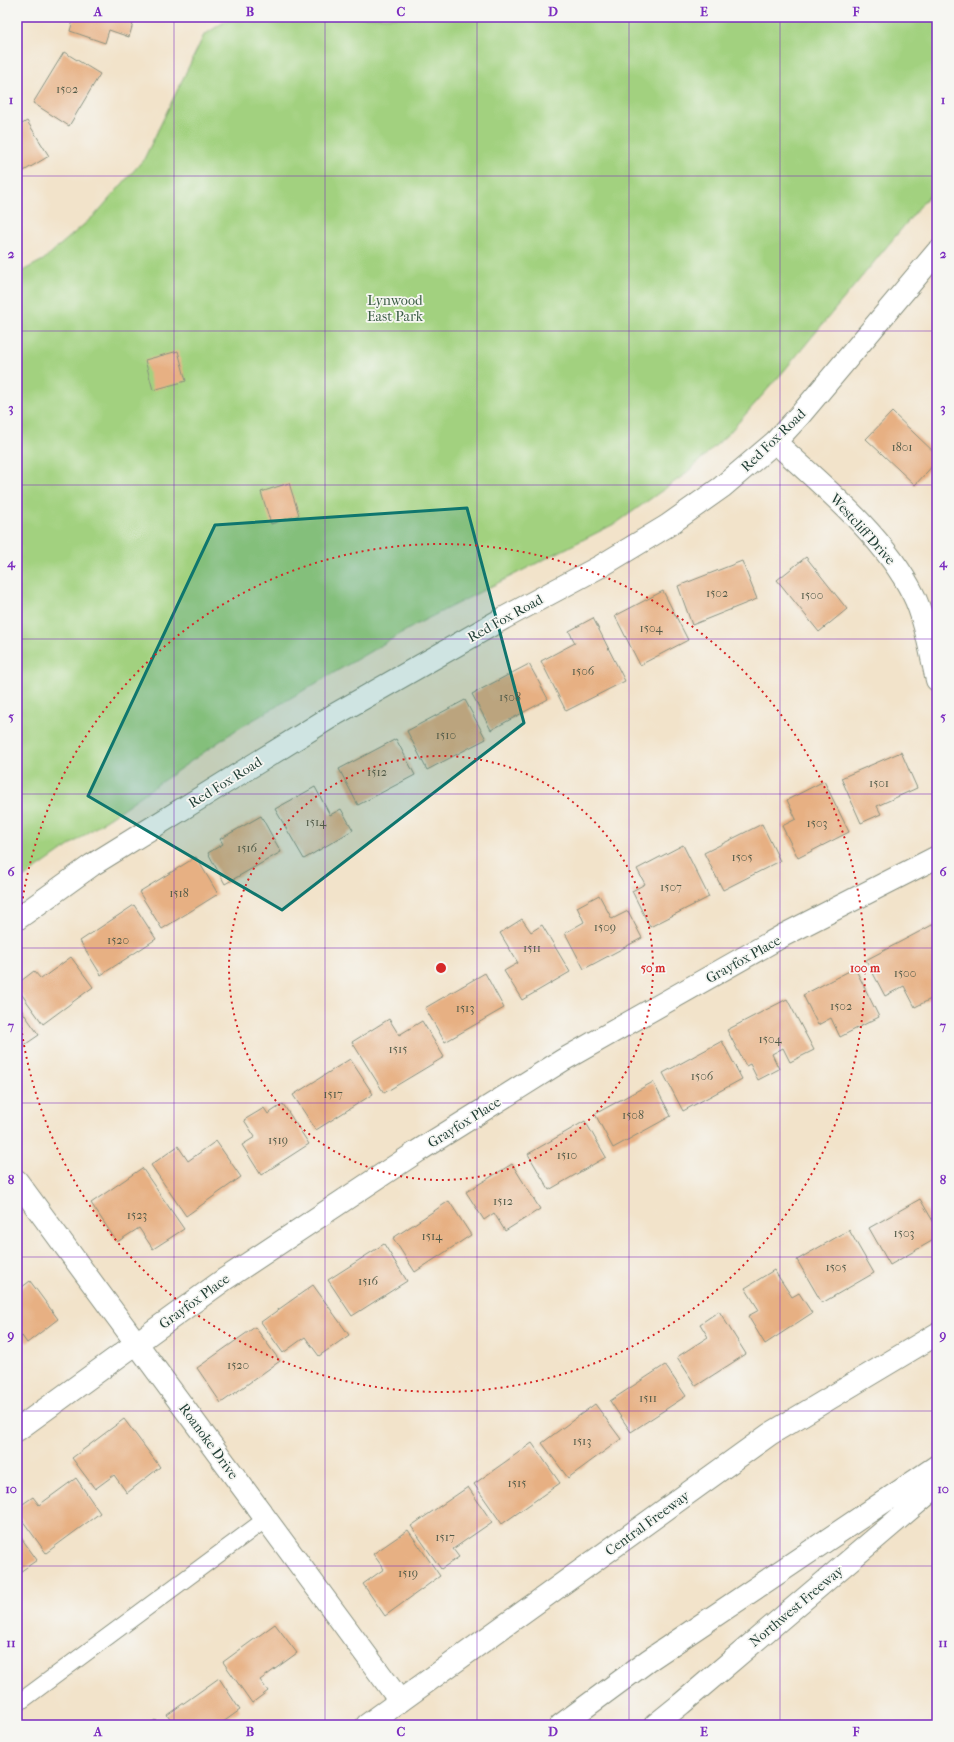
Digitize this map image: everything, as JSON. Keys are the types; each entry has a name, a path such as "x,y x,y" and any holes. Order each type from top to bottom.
{"main road":[{"name":"Red Fox Road","path":"17,919 92,866 334,715 504,618 601,566 667,526 722,487 775,442 800,415 937,252"},
{"name":"Westcliff Drive","path":"775,442 838,500 879,544 899,569 914,596 937,680"},
{"name":"Grayfox Place","path":"17,1430 238,1270 418,1151 563,1060 784,935 937,857"},
{"name":"Roanoke Drive","path":"17,1180 400,1701"},
{"name":"Central Freeway","path":"367,1725 770,1434 937,1334"},
{"path":"561,1725 649,1660 937,1466"},
{"name":"Northwest Freeway","path":"654,1725 681,1704 937,1486"}],"lane":[{"path":"17,1704 266,1519"}],"highlighted area":[{"path":"467,508 524,723 282,910 88,796 215,525"}],"green space":[{"name":"Lynwood East Park","path":"232,17 937,17 937,186 783,372 729,433 684,475 618,522 419,623 236,730 17,882 17,274 43,260 96,214 144,159 204,35"}],"building":[{"path":"74,17 135,17 129,37 109,30 105,43 70,31"},
{"path":"64,52 100,74 69,126 33,103"},
{"path":"27,121 49,156 17,175 17,127"},
{"path":"178,351 186,381 153,390 145,360"},
{"path":"892,412 937,455 937,461 915,485 866,439"},
{"path":"289,483 299,515 271,524 261,492"},
{"path":"937,484 937,495 933,486"},
{"path":"806,557 847,609 819,632 777,580"},
{"path":"742,561 757,599 692,625 678,586"},
{"path":"663,591 688,640 640,665 615,616"},
{"path":"593,618 625,681 566,711 541,661 575,643 569,631"},
{"path":"529,664 548,699 491,730 472,694"},
{"path":"465,700 486,739 427,770 407,731"},
{"path":"396,739 415,775 358,805 339,769"},
{"path":"901,752 917,788 877,806 881,814 861,823 841,778"},
{"path":"824,781 849,832 798,858 782,826 796,819 787,800"},
{"path":"315,787 330,815 341,809 353,830 304,859 275,809"},
{"path":"261,816 281,852 225,884 208,853 223,844 220,839"},
{"path":"762,824 780,861 723,890 704,853"},
{"path":"683,845 709,897 650,927 632,891 645,884 637,869"},
{"path":"196,857 218,894 162,929 139,892"},
{"path":"599,895 612,919 628,911 642,938 584,969 565,933 584,922 577,907"},
{"path":"134,905 156,939 101,975 80,941"},
{"path":"522,919 531,932 542,925 570,972 522,1000 504,971 518,963 500,933"},
{"path":"934,924 937,929 937,996 915,1007 904,986 885,996 866,960"},
{"path":"71,957 93,987 43,1024 17,988 17,984 34,971 41,979"},
{"path":"855,968 879,1017 840,1037 831,1018 818,1025 803,995"},
{"path":"485,973 504,1008 445,1042 425,1008"},
{"path":"787,999 814,1050 790,1062 783,1048 772,1054 779,1069 758,1080 750,1064 746,1066 727,1030"},
{"path":"17,1004 39,1035 17,1050"},
{"path":"389,1019 399,1035 422,1021 444,1057 384,1093 352,1042"},
{"path":"722,1041 742,1079 683,1111 663,1073"},
{"path":"350,1059 373,1094 316,1130 293,1095"},
{"path":"653,1082 671,1116 613,1148 595,1114"},
{"path":"283,1104 309,1144 261,1175 242,1145 255,1137 244,1120 264,1108 268,1114"},
{"path":"585,1121 606,1157 549,1190 528,1154"},
{"path":"216,1141 241,1177 186,1216 151,1165 178,1146 188,1161"},
{"path":"512,1164 540,1209 505,1231 494,1213 484,1220 466,1192"},
{"path":"142,1168 184,1229 153,1249 139,1228 117,1242 91,1203"},
{"path":"920,1199 937,1228 937,1238 890,1265 869,1228"},
{"path":"449,1201 471,1235 415,1272 393,1238"},
{"path":"849,1230 874,1273 822,1303 797,1260"},
{"path":"384,1244 407,1281 352,1316 328,1280"},
{"path":"774,1270 792,1297 799,1293 812,1313 765,1344 748,1316 759,1310 745,1288"},
{"path":"30,1281 58,1319 27,1343 22,1336 17,1340 17,1291"},
{"path":"313,1285 349,1335 319,1356 305,1337 283,1353 261,1322"},
{"path":"719,1311 746,1354 696,1386 677,1357 708,1337 700,1324"},
{"path":"255,1327 280,1361 221,1403 197,1368"},
{"path":"665,1365 686,1396 631,1432 610,1401"},
{"path":"595,1404 621,1439 568,1478 542,1443"},
{"path":"124,1419 160,1467 127,1493 114,1475 95,1489 72,1458"},
{"path":"532,1443 560,1483 502,1524 474,1484"},
{"path":"76,1478 100,1513 46,1553 17,1513 17,1508 33,1497 39,1505"},
{"path":"468,1487 492,1522 453,1549 459,1557 441,1569 411,1526"},
{"path":"408,1530 440,1576 385,1616 363,1584 384,1569 373,1554"},
{"path":"17,1532 37,1560 17,1574"},
{"path":"275,1624 297,1653 260,1680 268,1691 252,1703 223,1662"},
{"path":"219,1678 240,1710 219,1725 174,1725 167,1715"},
{"path":"155,1720 159,1725 148,1725"}]}
